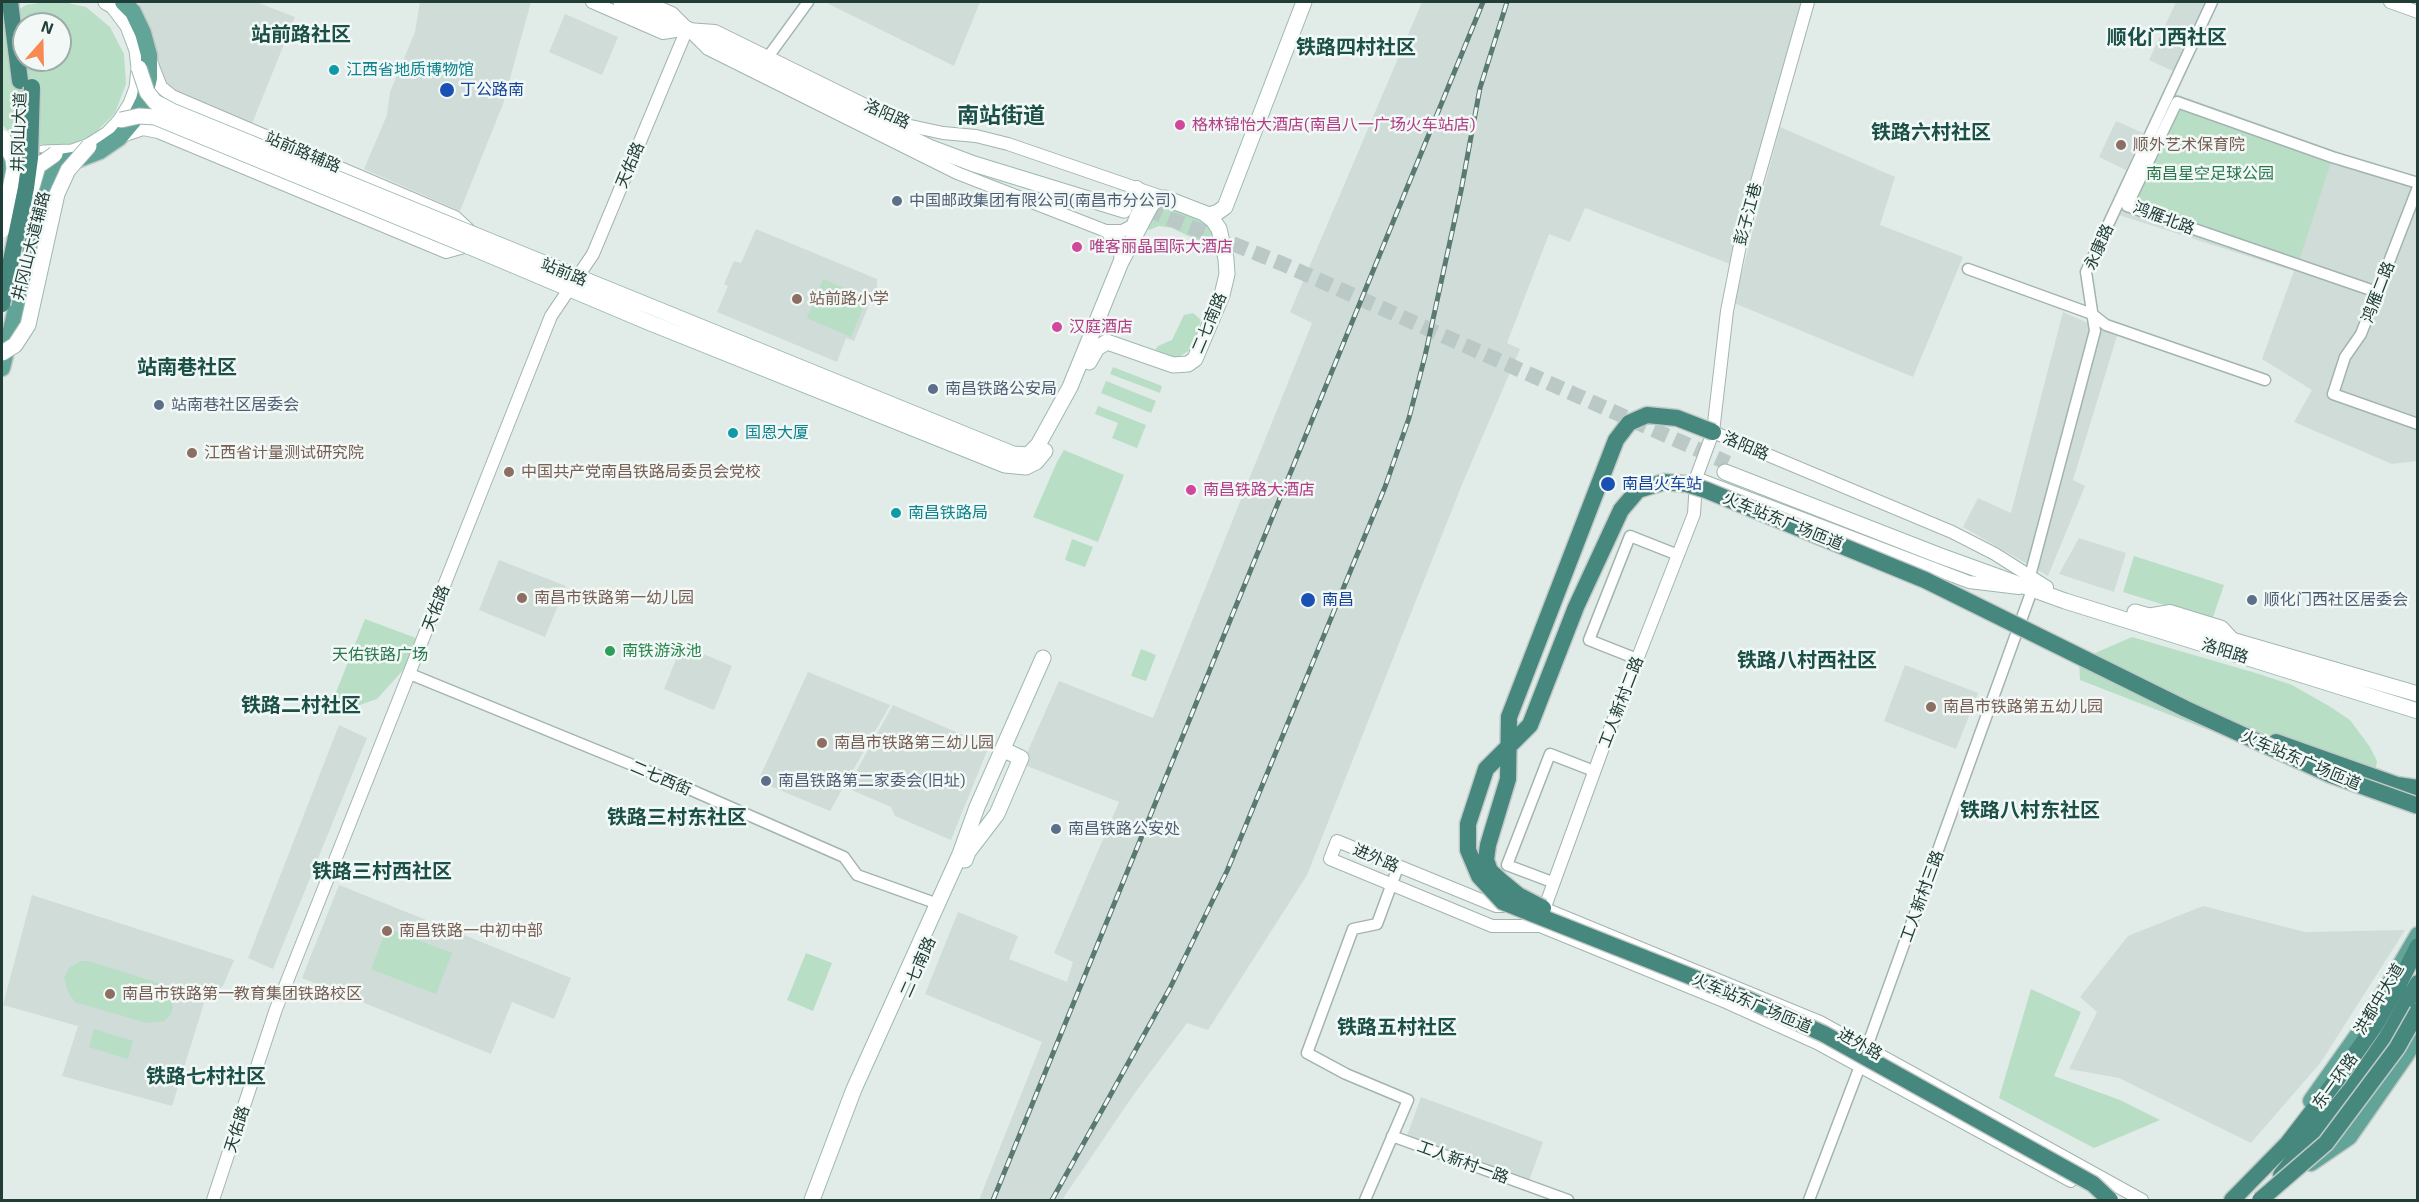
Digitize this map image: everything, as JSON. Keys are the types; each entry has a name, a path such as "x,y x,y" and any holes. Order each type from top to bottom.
{"highway":[{"name":"井冈山大道","path":"2,261 16,194 20,161 20,81 10,2"},
{"name":"井冈山大道","path":"9,304 30,158 30,72"},
{"path":"1543,908 1518,895 1501,881 1490,871 1486,860 1488,844 1508,779 1509,717 1616,440 1629,423 1647,415 1677,418 1713,432"},
{"name":"火车站东广场匝道","path":"2109,1200 2093,1184 1824,1034 1745,998 1503,902 1479,876 1468,850 1468,824 1486,769 1530,725 1576,608 1621,510 1638,490 1664,482 1687,484 1706,490 1925,580 2186,709 2331,776 2418,806"},
{"name":"火车站东广场匝道","path":"2186,709 2353,771 2397,785 2418,788"},
{"name":"东一环路","path":"2232,1200 2288,1143 2338,1078 2374,1027 2418,946"},
{"name":"东一环路","path":"2259,1200 2298,1156 2352,1088 2387,1037 2418,983"},
{"path":"2259,1200 2326,1143 2397,1048 2418,1011"}],"main road":[{"path":"2,140 14,153 34,160 79,159 100,151 119,138 134,120 144,100 149,78 128,26 113,6 106,2"},
{"path":"58,158 89,146 108,134 131,104 144,62 143,33 133,12 123,2"},
{"name":"洛阳路","path":"621,2 687,29 929,147 974,164 1125,206 903,129 766,59 713,36 687,29"},
{"path":"1205,214 1214,214 1222,210 1230,198 1304,2"},
{"path":"1221,238 1314,2"},
{"name":"站前路","path":"144,62 147,92 155,102 172,111 574,283 1007,459"},
{"name":"站前路","path":"121,120 139,116 155,117 472,240"},
{"path":"2,140 10,150 14,170 2,230"},
{"path":"2,353 15,345 28,326 57,194 68,170 89,146"},
{"path":"2,158 2,178"},
{"name":"井冈山大道辅路","path":"2,368 9,304 26,274 47,179 58,158"},
{"path":"1007,459 1030,454 1042,437 1070,387 1121,262 1151,204 1165,198 1205,214 1215,223 1221,238"},
{"name":"二七南路","path":"1007,459 1023,468 1042,456 1068,410 1095,352 1103,343 1116,344 1173,365 1188,364 1195,359 1226,280 1226,258 1221,238"},
{"name":"洛阳路","path":"1726,467 2036,585 2418,711"},
{"name":"洛阳路","path":"2036,585 2418,694"},
{"name":"二七南路","path":"812,1200 854,1089 960,854 1043,658"},
{"name":"二七南路","path":"822,1200 866,1085 968,852 998,814 1021,758 1004,750"},
{"name":"洪都中大道","path":"2225,1200 2285,1136 2323,1084 2367,1022 2418,935"},
{"name":"洪都中大道","path":"2266,1200 2283,1183 2393,1043 2418,997"},
{"path":"2283,1183 2349,1137 2418,1035"}],"street":[{"path":"115,2 128,26"},
{"path":"592,2 663,33 687,29"},
{"path":"646,2 672,13 687,29"},
{"path":"766,59 808,2"},
{"name":"彭子江巷","path":"1713,432 1726,311 1742,235 1808,2"},
{"name":"永康路","path":"2036,585 2095,331 2086,272 2212,2"},
{"path":"2390,2 2418,12"},
{"name":"洛阳路","path":"687,29 708,49 957,173 1106,231"},
{"name":"天佑路","path":"213,1200 276,1009 551,316 592,254 687,29"},
{"name":"洛阳路","path":"766,59 906,125 997,142 1165,198"},
{"name":"鸿雁北路","path":"2377,292 2127,206 2177,102 2418,185"},
{"path":"119,138 131,131 143,129 158,132 446,252 472,240"},
{"name":"鸿雁二路","path":"2418,185 2361,334 2346,357 2333,394 2418,424"},
{"path":"1106,231 1122,231 1132,226 1143,200 1142,191 1137,187"},
{"path":"1106,231 1119,245 1121,262"},
{"path":"1968,269 2092,314 2106,325 2265,380"},
{"name":"洛阳路","path":"1713,432 1952,532 1995,554 2036,585 1969,582 1696,478 1713,432"},
{"name":"工人新村二路","path":"1540,926 1543,908 1552,882 1694,513 1696,478"},
{"path":"1638,659 1589,640 1630,536 1678,555"},
{"name":"工人新村三路","path":"1809,1200 2036,585"},
{"name":"二七西街","path":"410,674 844,856 856,875 938,904"},
{"path":"1552,882 1508,865 1550,754 1594,771"},
{"name":"进外路","path":"2109,1200 1817,1043 1726,1002 1540,926 1492,926 1330,859 1337,841 1496,906 1543,908 1820,1022 2142,1200"},
{"path":"1365,1200 1408,1100 1346,1074 1307,1053 1353,929 1377,924 1398,867"},
{"name":"工人新村一路","path":"1392,1136 1568,1200"}],"shaded area":[{"path":"140,2 256,2 295,17 251,126 163,85 138,11"},
{"path":"420,2 531,2 503,104 460,211 364,169 387,115 390,92 415,32"},
{"path":"825,2 980,2 954,66"},
{"name":"南昌","path":"1422,2 1804,2 1730,264 1585,208 1570,242 1549,234 1507,343 1520,349 1463,482 1307,875 1208,1030 1187,1023 1134,1094 1062,1200 979,1200 1042,1042 925,994 958,912 1018,936 1009,959 1067,982 1073,962 1054,953 1119,802 1022,764 1059,681 1153,718 1312,323 1290,312"},
{"path":"2176,2 2209,2 2177,73 2149,60"},
{"path":"565,14 618,37 602,75 549,52"},
{"path":"2176,94 2416,180 2417,176 2417,461 2392,464 2294,422 2312,390 2262,359 2294,271 2119,215"},
{"name":"顺外艺术保育院","path":"2116,121 2143,133 2126,170 2099,157"},
{"path":"1780,127 1895,177 1880,225 1963,257 1913,377 1734,303"},
{"name":"站前路小学","path":"756,229 877,279 877,286 854,341 846,338 837,362 717,312 728,286 724,284 734,261 741,263"},
{"path":"2063,312 2117,336 2073,480 2085,486 2048,576 1963,527 1978,498 2011,513"},
{"path":"2079,538 2126,553 2114,592 2059,574"},
{"name":"南昌市铁路第一幼儿园","path":"499,560 566,586 545,637 479,610"},
{"path":"682,645 732,666 714,710 664,689"},
{"name":"南昌市铁路第五幼儿园","path":"1905,665 1978,693 1956,749 1884,721"},
{"name":"南昌市铁路第三幼儿园","path":"808,672 890,705 830,811 758,781"},
{"path":"893,705 989,746 951,840 895,816 891,807 847,788"},
{"path":"339,725 367,738 273,969 248,958"},
{"name":"南昌铁路一中初中部","path":"339,885 571,978 554,1019 512,1002 491,1054 302,978"},
{"name":"南昌市铁路第一教育集团铁路校区","path":"32,895 234,960 223,986 204,1003 172,1106 62,1076 78,1026 3,1005"},
{"path":"2203,906 2305,932 2405,930 2321,1062 2251,1143 2119,1078 2069,1069 2097,1012 2080,997 2128,936"},
{"path":"1421,1097 1543,1142 1529,1181 1407,1136"}],"green space":[{"path":"63,2 86,7 110,27 124,54 126,84 115,113 93,135 65,146 34,144 7,130 2,124 2,20 12,14 12,72 72,72 72,12 15,12 26,5"},
{"name":"南昌星空足球公园","path":"2179,106 2331,162 2299,261 2132,205"},
{"path":"1163,206 1175,208 1205,221 1213,227 1212,234 1207,239 1199,241 1172,228 1159,226 1149,230 1144,227 1151,210"},
{"path":"823,279 867,298 851,337 807,318"},
{"path":"1193,313 1201,320 1190,350 1177,358 1155,350 1158,346 1172,340 1184,315"},
{"path":"1113,367 1162,386 1160,393 1110,374"},
{"path":"1106,381 1156,401 1151,413 1101,393"},
{"path":"1098,406 1146,425 1137,448 1112,438 1118,423 1095,414"},
{"path":"1064,450 1124,475 1098,542 1033,517"},
{"path":"1072,539 1093,547 1085,567 1065,560"},
{"path":"2134,556 2224,585 2212,620 2123,592"},
{"name":"天佑铁路广场","path":"365,619 416,638 415,644 405,668 377,699 354,707 329,710"},
{"path":"2132,637 2292,685 2329,706 2350,720 2370,747 2377,761 2371,793 2080,680 2079,660"},
{"path":"1141,649 1156,655 1146,681 1131,676"},
{"path":"387,928 452,953 436,994 371,969"},
{"path":"806,953 832,963 813,1011 787,1000"},
{"path":"81,961 88,961 164,985 174,998 171,1014 164,1021 147,1023 75,1002 68,992 64,978 69,968"},
{"path":"2031,989 2081,1012 2054,1076 2120,1100 2160,1120 2094,1148 1999,1098"},
{"path":"94,1029 133,1041 128,1059 89,1047"}],"tunnel":[{"path":"1126,201 1283,264 1728,463"}],"railway":[{"path":"993,1200 1483,2"},
{"path":"1052,1200 1170,988 1227,871 1385,487 1409,418 1425,356 1461,191 1480,88 1507,2"}],"place":[{"name":"江西省地质博物馆","path":"334,70"},
{"name":"丁公路南","path":"447,90"},
{"name":"格林锦怡大酒店(南昌八一广场火车站店)","path":"1180,125"},
{"name":"顺外艺术保育院","path":"2121,145"},
{"name":"中国邮政集团有限公司(南昌市分公司)","path":"897,201"},
{"name":"唯客丽晶国际大酒店","path":"1077,247"},
{"name":"站前路小学","path":"797,299"},
{"name":"汉庭酒店","path":"1057,327"},
{"name":"南昌铁路公安局","path":"933,389"},
{"name":"站南巷社区居委会","path":"159,405"},
{"name":"国恩大厦","path":"733,433"},
{"name":"江西省计量测试研究院","path":"192,453"},
{"name":"中国共产党南昌铁路局委员会党校","path":"509,472"},
{"name":"南昌火车站","path":"1608,484"},
{"name":"南昌铁路大酒店","path":"1191,490"},
{"name":"南昌铁路局","path":"896,513"},
{"name":"南昌市铁路第一幼儿园","path":"522,598"},
{"name":"南昌","path":"1308,600"},
{"name":"顺化门西社区居委会","path":"2252,600"},
{"name":"南铁游泳池","path":"610,651"},
{"name":"南昌市铁路第五幼儿园","path":"1931,707"},
{"name":"南昌市铁路第三幼儿园","path":"822,743"},
{"name":"南昌铁路第二家委会(旧址)","path":"766,781"},
{"name":"南昌铁路公安处","path":"1056,829"},
{"name":"南昌铁路一中初中部","path":"387,931"},
{"name":"南昌市铁路第一教育集团铁路校区","path":"110,994"}],"district":[{"name":"站前路社区","path":"301,34"},
{"name":"顺化门西社区","path":"2167,37"},
{"name":"铁路四村社区","path":"1356,47"},
{"name":"南站街道","path":"1001,116"},
{"name":"铁路六村社区","path":"1931,132"},
{"name":"站南巷社区","path":"187,367"},
{"name":"铁路八村西社区","path":"1807,660"},
{"name":"铁路二村社区","path":"301,705"},
{"name":"铁路八村东社区","path":"2030,810"},
{"name":"铁路三村东社区","path":"677,817"},
{"name":"铁路三村西社区","path":"382,871"},
{"name":"铁路五村社区","path":"1397,1027"},
{"name":"铁路七村社区","path":"206,1076"}]}
